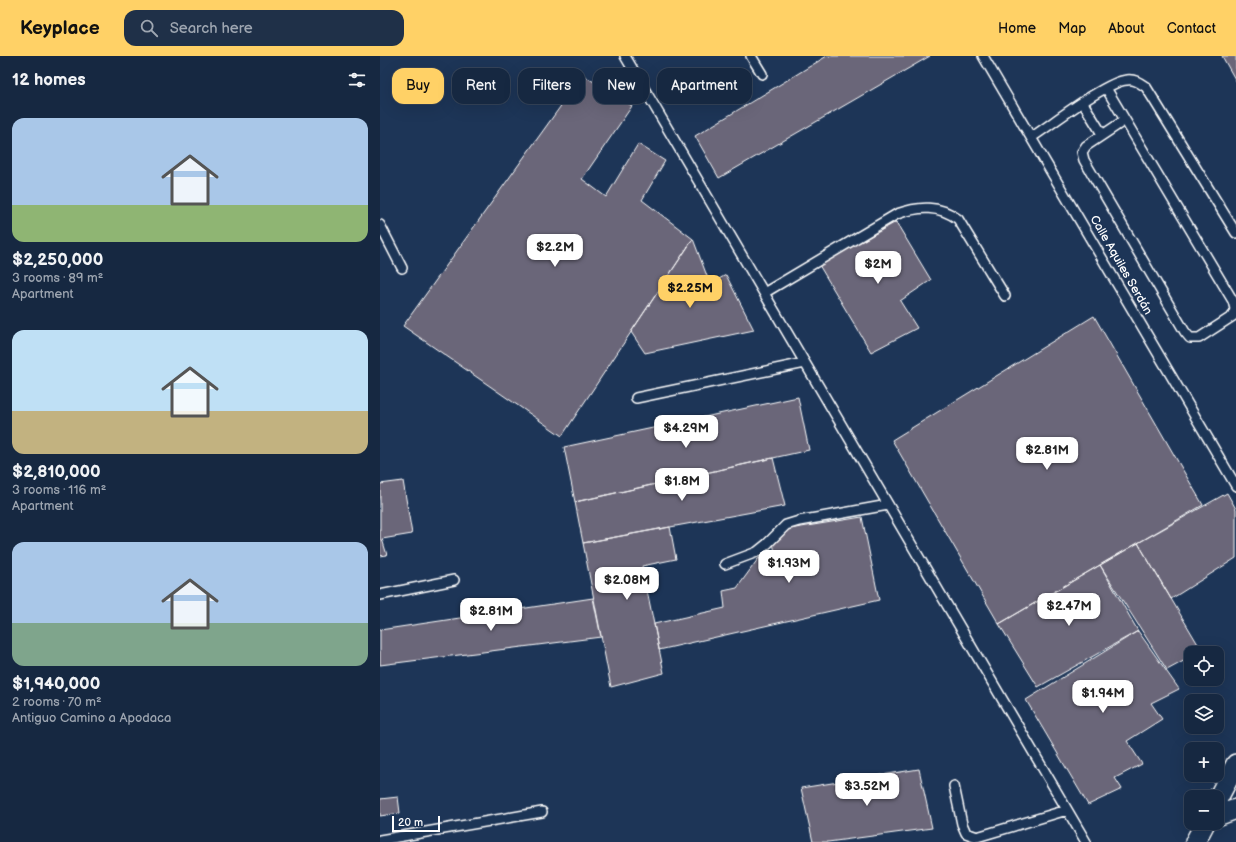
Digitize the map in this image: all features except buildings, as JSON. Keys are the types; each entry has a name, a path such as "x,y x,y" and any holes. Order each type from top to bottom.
{"street":[{"path":"1222,790 1236,764"},
{"path":"1224,813 1236,809"},
{"path":"1195,842 1201,830"}],"lane":[{"path":"626,56 1086,842"},
{"path":"751,56 762,74"},
{"name":"Calle Aquiles Serdán","path":"984,56 1236,486"},
{"path":"1032,136 1106,88 1125,80 1134,80 1146,87 1236,233"},
{"path":"1106,88 1233,301 1235,309 1233,316 1199,338 1190,338 1184,332 1084,160 1082,152 1086,146 1125,120"},
{"path":"1083,103 1102,134"},
{"path":"764,293 897,214 923,208 937,208 950,213 958,219 1005,296"},
{"path":"380,225 402,268"},
{"path":"636,398 805,363"},
{"path":"725,564 757,552 786,525 799,521 888,505"},
{"path":"380,595 454,580"},
{"path":"954,786 962,824 966,833 977,837 1068,810"},
{"path":"380,840 542,812"}]}
